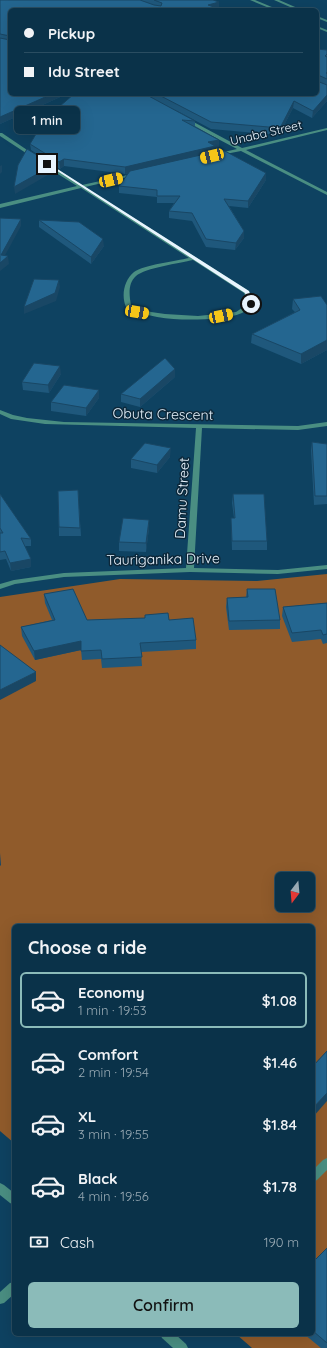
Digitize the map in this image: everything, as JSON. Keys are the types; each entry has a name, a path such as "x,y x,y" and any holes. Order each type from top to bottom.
{"street":[{"path":"252,0 272,8"},
{"path":"276,0 295,8"},
{"path":"179,116 327,194"},
{"name":"Unaba Street","path":"210,156 327,129"},
{"path":"0,134 82,187 195,258 248,292 251,304 240,312 221,316 168,317 137,312 128,306 126,295 129,282 136,272 195,258"},
{"path":"0,206 142,173"},
{"name":"Obuta Crescent","path":"0,412 6,416 21,420 38,422 298,428 327,424"},
{"name":"Damu Street","path":"190,570 199,426"},
{"name":"Tauriganika Drive","path":"0,586 14,582 64,575 190,570 278,572 327,567"},
{"path":"315,1175 327,1163"},
{"path":"0,1188 12,1198"},
{"path":"0,1299 12,1289"},
{"path":"168,1336 182,1348"}],"shaded area":[{"path":"327,574 327,1348 252,1348 238,1336 315,1336 315,924 12,924 12,1141 0,1131 0,597 120,579 257,581"}],"building":[{"path":"0,0 140,0 161,6 162,3 154,0 213,0 219,2 208,5 217,8 8,8 8,36 0,34"},
{"path":"0,38 8,40 8,96 47,96 0,117"},
{"path":"319,49 327,50 327,54 325,56 327,57 327,79 319,75"},
{"path":"319,82 327,85 327,95 313,111 294,101 280,128 211,122 161,96 319,96"},
{"path":"72,96 149,96 195,121 182,120 219,140 208,142 215,146 125,167 64,159 59,162 30,144 45,119"},
{"path":"27,149 53,165 14,187 18,165"},
{"path":"223,150 266,173 248,201 224,199 244,231 236,243 206,239 192,213 169,211 180,196 157,196 157,190 119,186 130,171"},
{"path":"0,218 21,219 1,255 8,256 0,263"},
{"path":"39,220 79,222 103,239 91,257"},
{"path":"34,279 59,280 55,293 24,307"},
{"path":"321,296 327,305 327,340 301,354 252,334 300,310 293,299"},
{"path":"165,358 175,369 140,399 121,394"},
{"path":"34,363 60,366 48,385 22,382"},
{"path":"64,385 99,390 86,408 51,402"},
{"path":"312,442 327,444 327,496 315,496"},
{"path":"145,443 171,448 157,465 131,459"},
{"path":"78,490 80,528 59,527 58,491"},
{"path":"0,494 31,539 21,538 31,559 10,563 5,551 0,552 0,533 3,533 0,528"},
{"path":"233,494 264,494 267,541 232,541 231,518 235,518"},
{"path":"123,518 149,520 146,543 119,542"},
{"path":"73,589 87,620 145,618 145,615 168,613 169,620 193,618 196,640 140,643 142,657 102,659 101,650 81,651 81,641 34,651 21,627 55,620 44,594"},
{"path":"247,589 275,589 280,620 229,621 227,598 248,597"},
{"path":"327,603 327,634 323,635 321,630 292,633 283,607"},
{"path":"0,645 36,672 0,690"},
{"path":"327,1051 327,1093 315,1106 315,1064"},
{"path":"327,1248 327,1343 315,1333 315,1260"}],"route":[{"path":"47,164 248,292 251,304"}]}
